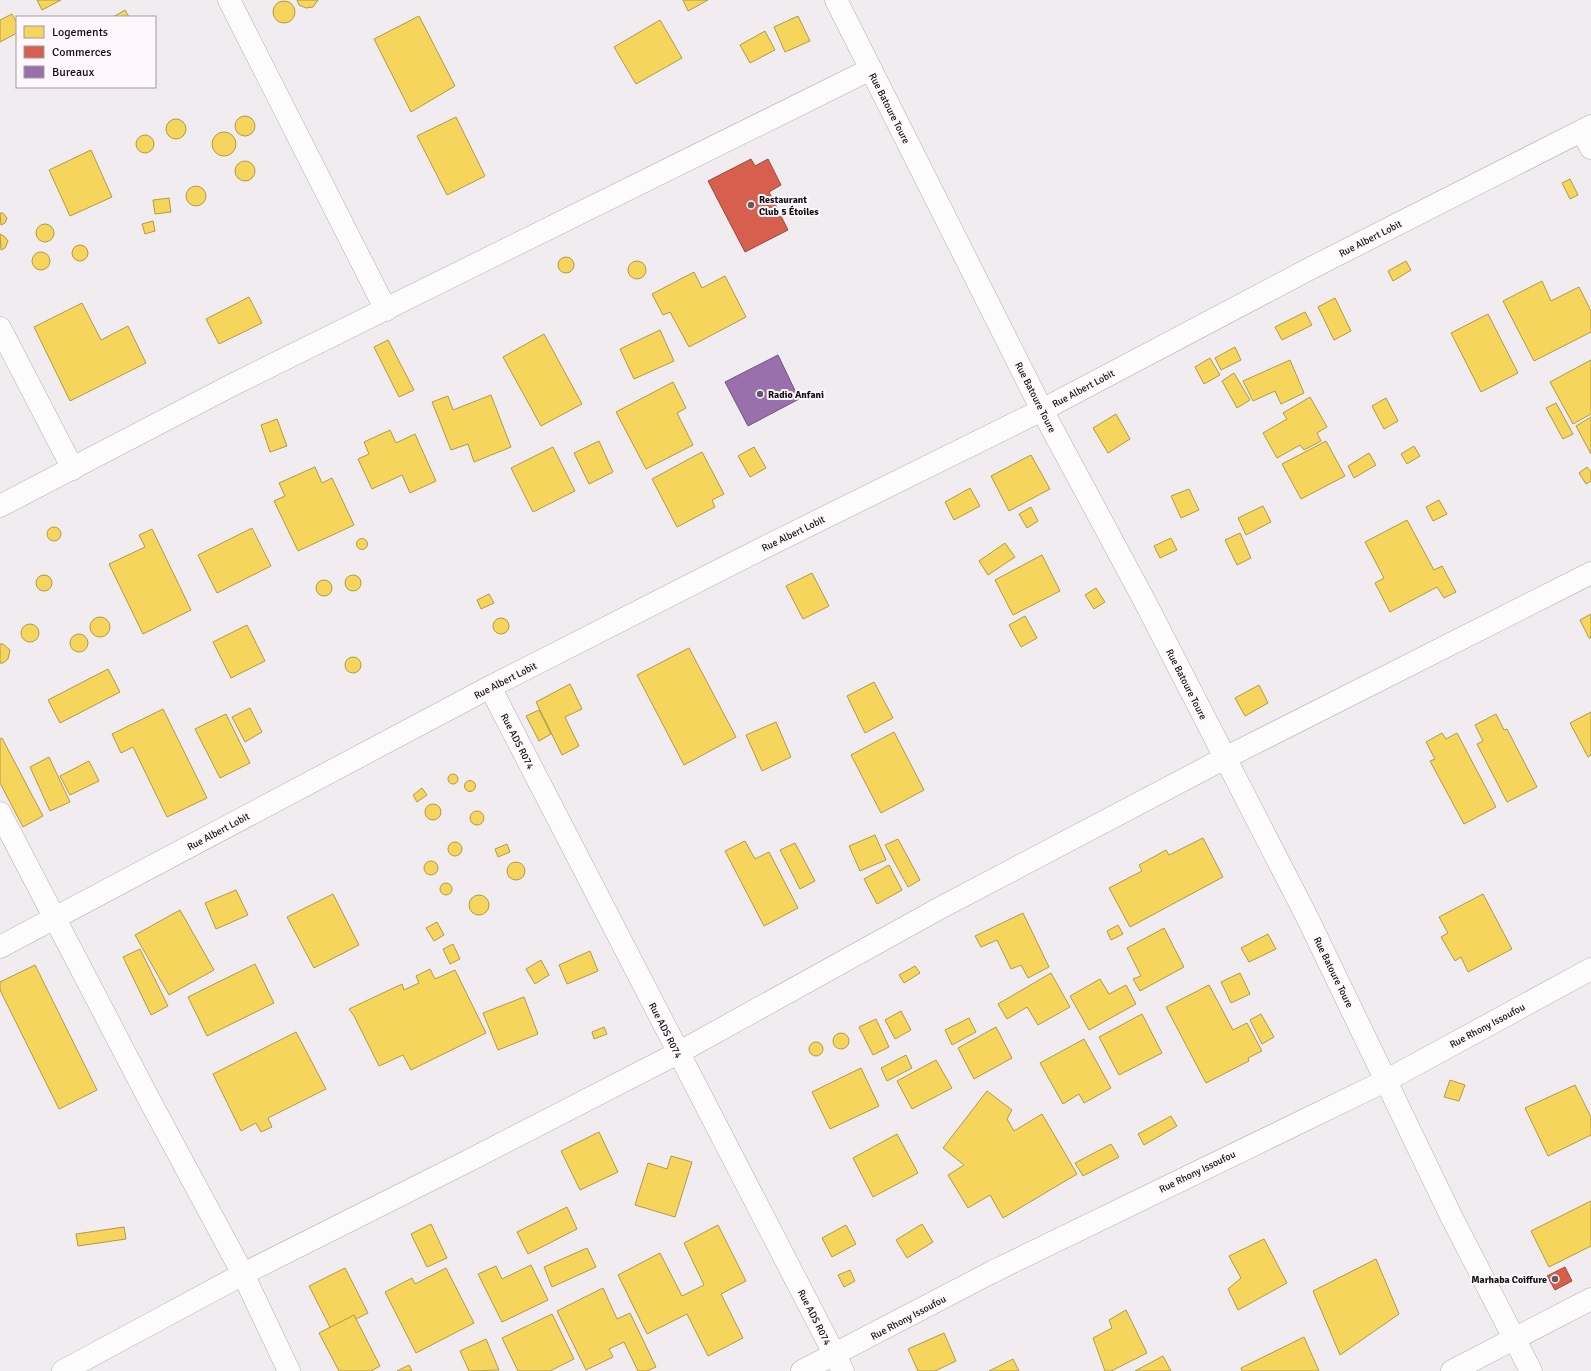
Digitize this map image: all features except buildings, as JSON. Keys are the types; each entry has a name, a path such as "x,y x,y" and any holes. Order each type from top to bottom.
{"street":[{"path":"230,0 386,310"},
{"name":"Rue Batoure Toure","path":"836,0 1042,410 1143,598 1306,915 1387,1080 1452,1218 1531,1371"},
{"path":"0,506 234,384 871,69"},
{"name":"Rue Albert Lobit","path":"0,947 490,687 759,550 1042,410 1313,267 1588,135"},
{"path":"0,328 73,469"},
{"path":"63,1371 243,1274 678,1053 940,908 1225,758 1591,573"},
{"name":"Rue ADS R074","path":"490,687 838,1363"},
{"path":"0,813 151,1103 243,1274 289,1371"},
{"name":"Rue Rhony Issoufou","path":"802,1371 838,1363 992,1272 1387,1080 1591,969"},
{"path":"1452,1371 1515,1340 1591,1299"}],"place":[{"name":"Restaurant Club 5 Étoiles","path":"751,205"},
{"name":"Radio Anfani","path":"760,394"},
{"name":"Marhaba Coiffure","path":"1555,1279"}]}
